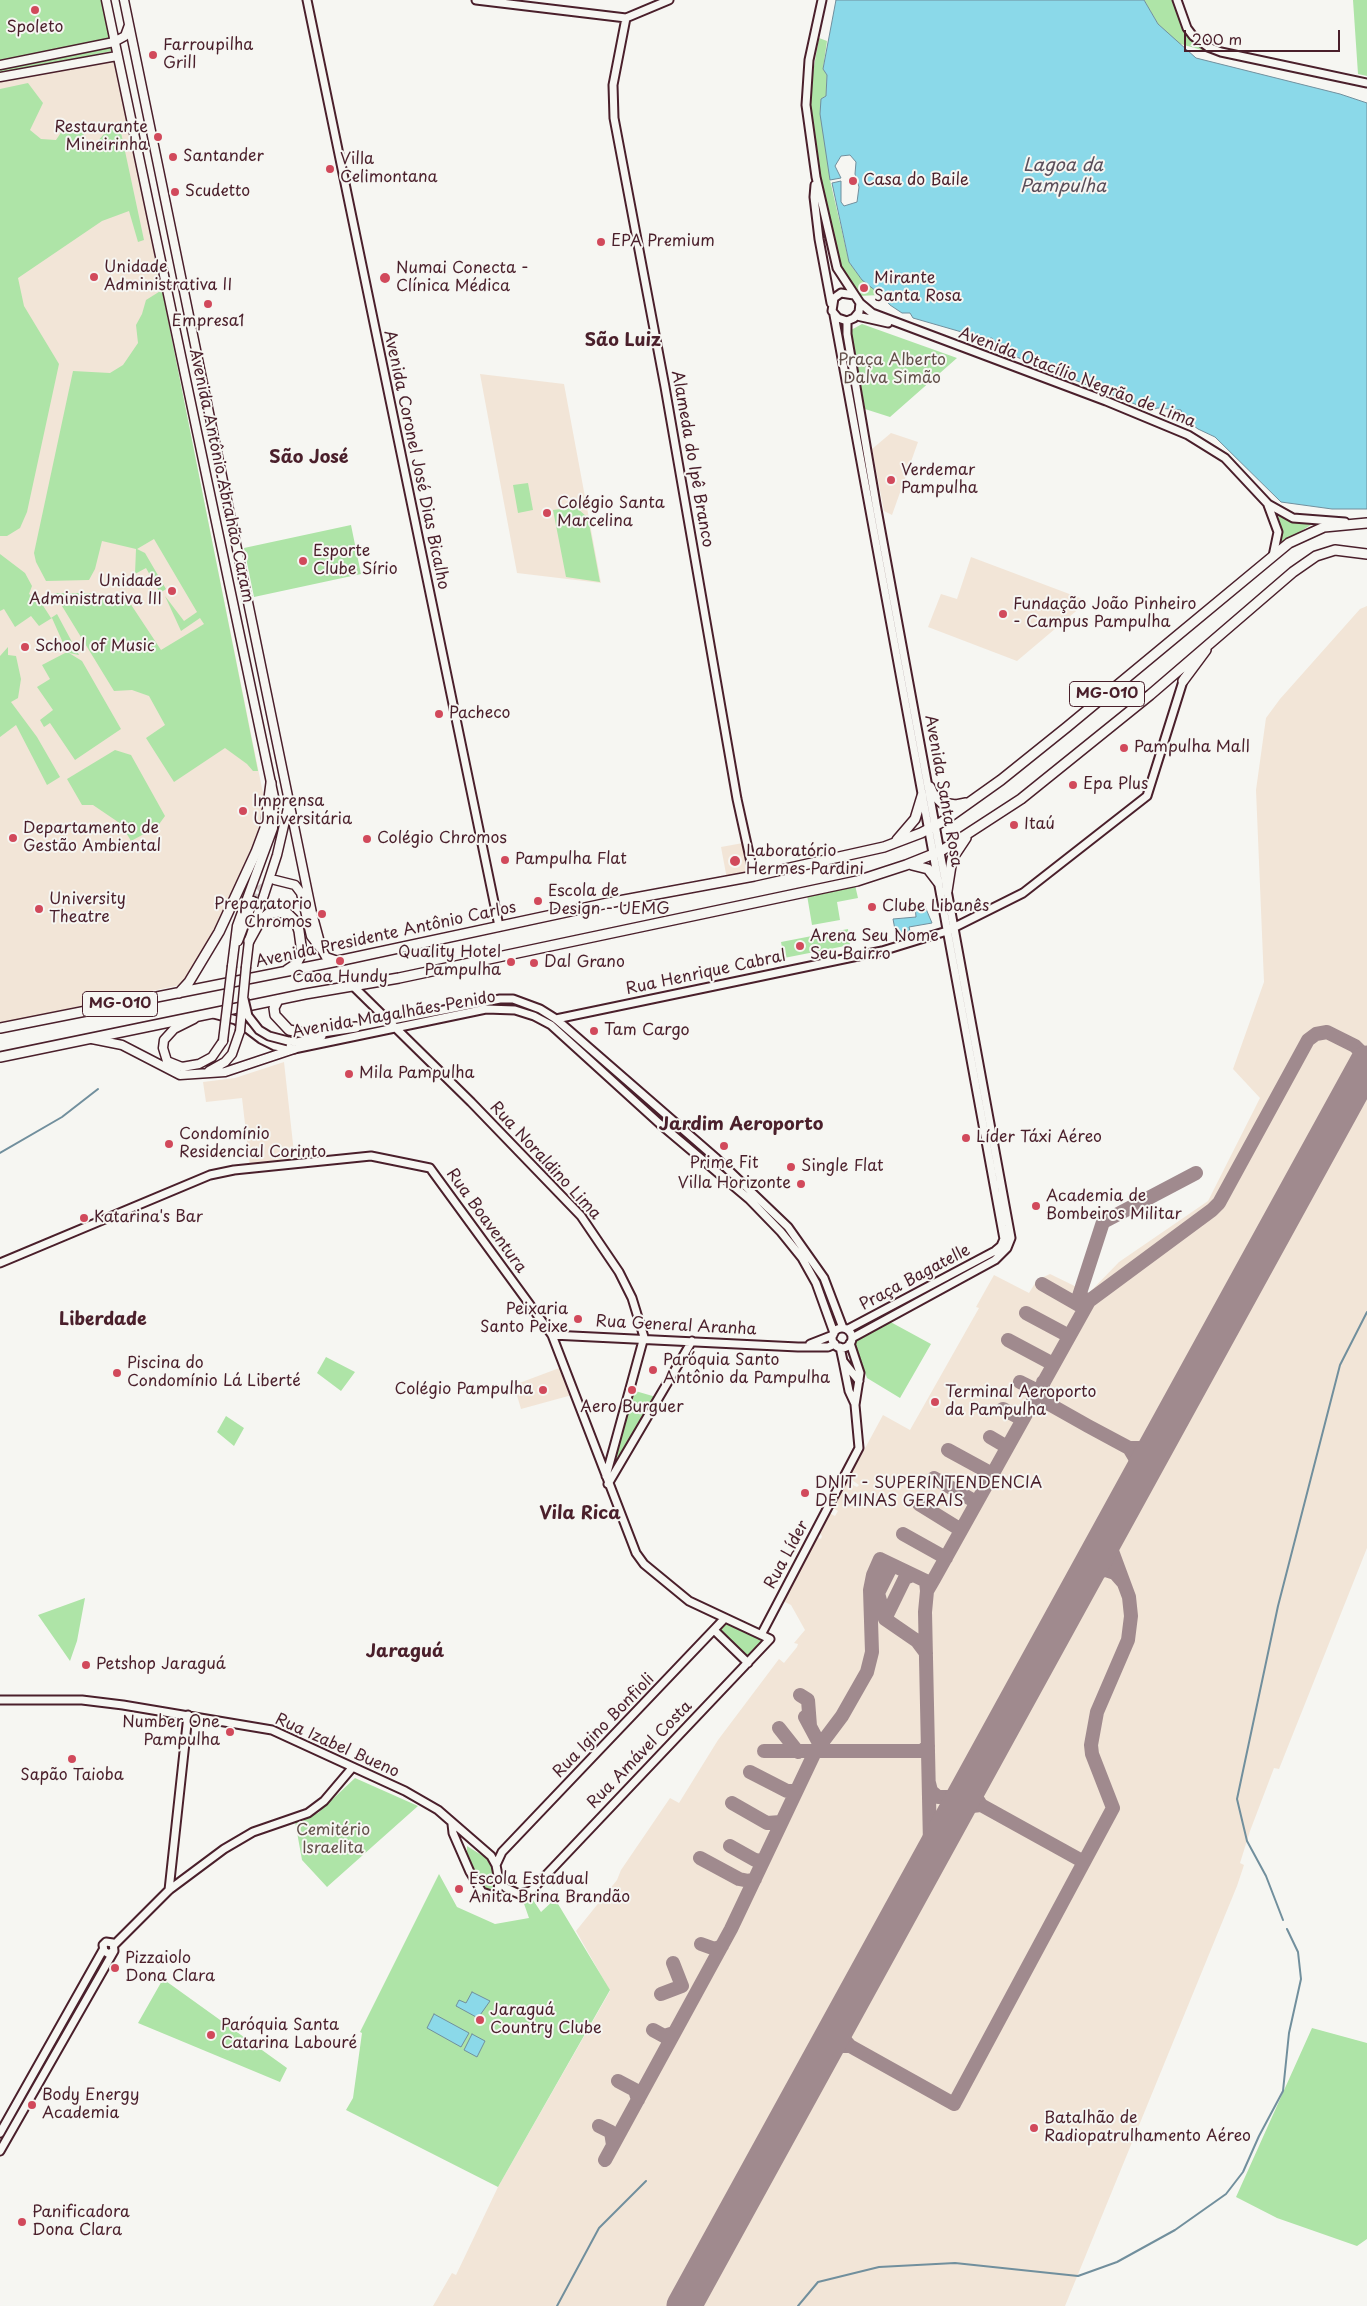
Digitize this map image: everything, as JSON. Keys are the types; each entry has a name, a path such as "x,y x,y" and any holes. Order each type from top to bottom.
{"highway":[{"name":"Avenida Presidente Antônio Carlos","path":"0,1028 338,961 498,926 754,876 894,843 933,828 969,803 1068,727 1289,543 1312,530 1362,523"},
{"name":"MG-010","path":"0,1057 354,986 857,881 906,865 937,853 1021,799 1173,676 1294,572 1316,556 1335,550 1367,554"},
{"path":"1183,683 1200,662 1210,644"},
{"path":"179,993 189,982 219,932 256,852 265,828 271,783"},
{"path":"930,787 933,794 942,802 956,805 969,803"},
{"path":"894,843 903,835 915,819 922,796"},
{"path":"947,890 952,859 961,843 973,831"},
{"path":"906,865 918,865 928,869 938,882"},
{"path":"249,941 260,921 268,914 278,912 288,914 296,922 300,931 302,953 296,964 286,971"},
{"path":"278,1000 274,1008 276,1015 289,1030 309,1034 356,1027"}],"main road":[{"name":"Avenida Antônio Abrahão Caram","path":"106,0 274,797 273,828 237,926 233,954"},
{"name":"Avenida Antônio Abrahão Caram","path":"124,0 288,795 322,950"},
{"path":"0,64 114,42 125,36 129,25"},
{"path":"30,72 48,56"},
{"path":"0,77 117,56"},
{"path":"206,470 220,467"},
{"name":"Avenida Antônio Abrahão Caram","path":"200,1074 215,1070 225,1062 232,1054 240,1031 249,941 279,848 288,810 288,795"},
{"path":"275,880 295,885 301,893 311,936 326,957 338,961"},
{"path":"196,1018 174,1029 164,1040 163,1048 167,1061 182,1067 199,1064 212,1057 224,1041 233,954 253,901"},
{"path":"87,1039 122,1045 174,1074 225,1072 294,1049"}],"street":[{"name":"Avenida Coronel José Dias Bicalho","path":"307,0 498,926"},
{"path":"476,0 626,18 669,0"},
{"path":"816,177 814,197 832,306 834,315 847,321 856,316 860,303 837,268 833,254 816,177 806,92 809,60 822,0"},
{"path":"1177,0 1187,28 1193,36 1208,47 1221,52 1367,82"},
{"name":"Alameda do Ipê Branco","path":"626,18 613,85 614,118 667,396 737,799 754,876"},
{"path":"820,239 827,242 833,254"},
{"path":"832,306 838,295 846,292 854,295"},
{"name":"Avenida Otacílio Negrão de Lima","path":"860,303 872,313 1106,400 1188,435 1225,458 1268,504 1293,518 1362,523"},
{"name":"Avenida Santa Rosa","path":"834,315 922,796 933,828"},
{"name":"Avenida Otacílio Negrão de Lima","path":"856,316 913,328"},
{"name":"Avenida Santa Rosa","path":"847,321 847,334 876,504 930,787 937,853 947,890 1011,1238 1007,1248 995,1260"},
{"name":"Avenida Otacílio Negrão de Lima","path":"1268,504 1278,532 1273,556"},
{"path":"1173,676 1183,683 1187,663"},
{"name":"Rua Henrique Cabral","path":"556,1019 882,951 947,931 1024,893 1146,796 1183,683"},
{"name":"Avenida Santa Rosa","path":"937,853 938,882 1004,1238 1002,1246 995,1251"},
{"name":"Rua Noraldino Lima","path":"354,986 390,1020 581,1216 619,1272 632,1298 644,1337"},
{"name":"Avenida Magalhães Penido","path":"243,995 248,1016 259,1030 269,1036 297,1042 356,1027 484,1002 513,999 540,1009 556,1019 717,1159 788,1227 824,1278 851,1341"},
{"name":"Avenida Magalhães Penido","path":"214,1014 236,1020 261,1039 275,1046 294,1049 486,1009 504,1008 526,1013 550,1025 660,1124 749,1199 781,1232 802,1258 816,1283 838,1346"},
{"name":"Rua Boaventura","path":"0,1263 210,1174 372,1156 430,1168 552,1334 636,1553 644,1564 689,1600 770,1639"},
{"name":"Praça Bagatelle","path":"833,1334 995,1251"},
{"name":"Praça Bagatelle","path":"838,1346 851,1341 995,1260"},
{"name":"Rua General Aranha","path":"552,1334 644,1337 798,1347 838,1346"},
{"name":"Rua General Aranha","path":"798,1347 833,1334"},
{"path":"607,1480 644,1337"},
{"path":"607,1480 692,1341"},
{"name":"Rua Líder","path":"761,1634 858,1448 855,1405 859,1381 858,1363 851,1341"},
{"name":"Rua Líder","path":"838,1346 849,1391 855,1405"},
{"name":"Rua Líder","path":"843,1361 859,1381"},
{"name":"Rua Igino Bonfioli","path":"496,1865 502,1852 725,1618"},
{"path":"714,1630 748,1663"},
{"name":"Rua Amável Costa","path":"499,1880 512,1892 519,1894 531,1891 770,1639"},
{"name":"Rua Izabel Bueno","path":"0,1696 70,1696 82,1700"},
{"name":"Rua Izabel Bueno","path":"0,1700 82,1700 188,1715 272,1730 418,1798 438,1810 491,1856"},
{"path":"0,2151 113,1949 169,1890 173,1883 188,1715"},
{"path":"173,1883 253,1832 308,1813 324,1801 352,1768"},
{"path":"452,1824 457,1842 478,1888 482,1892 494,1896 498,1891 499,1880 496,1865 491,1856"},
{"name":"Rua Igino Bonfioli","path":"491,1856 502,1852"},
{"path":"0,2133 106,1942 110,1942 113,1949"}],"shaded area":[{"path":"115,60 265,803 256,836 222,918 185,984 0,1023 0,81"},
{"name":"Colégio Santa Marcelina","path":"480,374 564,384 601,583 517,573"},
{"name":"Verdemar Pampulha","path":"891,433 918,442 892,515 884,511 872,449"},
{"name":"Fundação João Pinheiro - Campus Pampulha","path":"971,557 1088,601 1017,661 928,627 941,594 957,599"},
{"path":"1367,606 1367,1548 1279,1769 1274,1768 1250,1831 1240,1863 1244,1865 1237,1886 1065,2306 433,2306 452,2273 456,2275 498,2187 610,1991 576,1931 617,1880 621,1870 670,1798 679,1803 718,1740 779,1659 784,1663 797,1647 798,1644 794,1643 805,1630 791,1605 783,1601 817,1537 821,1539 822,1536 819,1533 829,1513 835,1516 838,1511 833,1508 847,1482 857,1487 859,1485 849,1478 883,1415 910,1430 979,1308 976,1307 994,1275 1029,1293 1037,1280 1050,1274 1089,1293 1119,1262 1208,1201 1260,1098 1233,1069 1264,982 1256,790 1266,718 1280,699 1360,609"},
{"name":"Laboratório Hermes Pardini","path":"743,843 749,874 727,879 721,847"},
{"path":"284,1062 295,1162 250,1167 242,1098 206,1102 203,1082 235,1078"},
{"name":"Colégio Pampulha","path":"562,1367 572,1395 521,1409 514,1385"}],"green space":[{"path":"0,0 111,0 121,49 0,75"},
{"path":"1144,0 1174,0 1183,30 1194,42 1209,52 1177,43 1158,24"},
{"path":"1353,0 1367,0 1367,76 1358,74"},
{"path":"819,38 827,41 823,69 827,75 826,96 821,99 830,180 849,262 862,280 881,295 858,296 837,268 810,132 809,95"},
{"path":"28,83 43,103 30,130 41,139 56,140 64,128 77,127 84,135 86,145 97,142 110,127 119,123 144,240 138,242 129,211 102,221 18,278 24,306 59,364 27,512 20,528 7,536 0,536 0,89"},
{"path":"162,290 258,771 253,771 247,764 225,748 174,782 146,738 165,725 149,696 132,690 114,691 54,593 92,593 126,597 161,650 204,624 200,618 181,631 165,596 184,621 197,612 154,539 137,549 145,553 166,589 160,593 146,568 135,574 136,549 102,541 95,569 89,580 46,581 36,562 34,553 73,371 110,373 123,365 138,343 136,325 146,300"},
{"name":"Praça Alberto Dalva Simão","path":"862,324 957,358 890,417 865,409 851,330"},
{"path":"528,483 533,510 518,513 513,485"},
{"path":"576,507 588,518 600,582 566,577 553,510"},
{"path":"1277,512 1314,523 1280,544 1282,530"},
{"name":"Esporte Clube Sírio","path":"351,525 361,574 254,597 244,548"},
{"path":"0,554 25,573 32,586 29,594 40,601 51,618 57,614 79,655 69,653 82,661 121,729 75,760 50,723 44,727 40,720 53,710 37,687 50,679 42,665 67,652 52,618 39,626 31,616 15,627 4,609 0,611"},
{"path":"8,647 8,655 16,656 21,679 18,698 11,702 37,737 60,777 47,785 16,725 0,737 0,656"},
{"path":"115,750 131,755 165,816 157,827 131,841 121,824 93,805 82,805 67,779"},
{"path":"855,885 858,898 837,902 840,920 812,925 807,895"},
{"path":"848,929 850,945 784,958 781,942"},
{"path":"885,1319 931,1344 900,1398 867,1378 855,1343 857,1335"},
{"path":"326,1357 355,1372 341,1391 317,1373"},
{"path":"632,1390 656,1397 610,1475"},
{"path":"226,1416 244,1428 234,1446 217,1432"},
{"path":"85,1598 77,1641 70,1661 38,1615"},
{"path":"726,1622 764,1640 747,1656 719,1630"},
{"name":"Cemitério Israelita","path":"355,1778 418,1806 327,1887 302,1860 295,1821 318,1813"},
{"path":"467,1846 491,1861 497,1880 495,1896 483,1891 467,1860"},
{"name":"Jaraguá Country Clube","path":"439,1874 457,1907 495,1924 529,1918 522,1898 531,1897 541,1912 555,1899 610,1990 498,2187 346,2110 353,2098 362,2033 360,2032"},
{"path":"163,1979 287,2068 280,2082 138,2023"},
{"path":"1312,2028 1367,2043 1367,2239 1357,2246 1277,2218 1236,2197"}],"water":[{"name":"Lagoa da Pampulha","path":"836,0 1144,0 1158,24 1196,58 1340,94 1367,103 1367,509 1332,509 1281,502 1215,437 1198,429 1183,418 1181,410 1158,408 1150,410 1004,352 992,338 986,339 913,318 910,313 902,313 890,305 862,280 849,262 832,183 841,181 841,202 844,206 857,202 859,187 855,174 856,162 850,155 841,156 835,166 841,178 830,180 820,114 821,99 826,96 827,75 823,69"},
{"path":"924,904 932,923 909,927 910,931 896,935 893,919 916,917 915,906"},
{"path":"472,1992 490,2001 478,2018 456,2006 459,2000 466,2003"},
{"path":"434,2014 469,2033 461,2047 427,2028"},
{"path":"472,2034 485,2041 477,2057 464,2050"}],"waterway":[{"path":"0,1153 62,1117 98,1089"},
{"path":"1283,1920 1266,1876 1247,1841 1237,1799 1278,1606 1340,1365 1367,1312"},
{"path":"798,2306 818,2282 879,2267 955,2263 1078,2276 1117,2262 1175,2230 1226,2194 1243,2172 1259,2136 1283,2091 1289,2033 1301,1979 1298,1952 1287,1929"},
{"path":"557,2306 599,2228 646,2181"}],"taxiway":[{"path":"926,1866 930,1844 925,1612 927,1591 1089,1301 1219,1203 1308,1040 1316,1034 1327,1032 1355,1046 1360,1051 1362,1059 1360,1075"},
{"path":"1089,1301 1079,1296 1103,1222 1196,1173"},
{"path":"1042,1284 1084,1308"},
{"path":"1026,1313 1069,1336"},
{"path":"1008,1340 1053,1364"},
{"path":"1020,1382 1038,1391"},
{"path":"1043,1382 1043,1393 1049,1404 1129,1448 1145,1448 1158,1443"},
{"path":"1003,1409 1022,1419"},
{"path":"990,1437 1007,1447"},
{"path":"1129,1448 1138,1463 1139,1478"},
{"path":"948,1450 992,1474"},
{"path":"934,1478 976,1502"},
{"path":"919,1504 961,1530"},
{"path":"841,2020 843,2038 850,2046 954,2104 1113,1808 1092,1754 1091,1745 1097,1712 1128,1640 1131,1616 1129,1597 1109,1543 1110,1531"},
{"path":"903,1534 946,1558"},
{"path":"605,2160 731,1929 815,1752 842,1716 867,1672 872,1652 870,1590 873,1575 880,1559 926,1581 927,1591"},
{"path":"895,1566 890,1569 878,1593 885,1619 917,1641 926,1653"},
{"path":"1084,1579 1092,1572 1106,1570 1115,1573 1123,1582"},
{"path":"885,1619 905,1578 913,1575"},
{"path":"800,1695 808,1700 810,1726"},
{"path":"805,1717 820,1745 825,1749"},
{"path":"779,1728 798,1752"},
{"path":"764,1751 922,1751 928,1746"},
{"path":"750,1772 787,1791 796,1791"},
{"path":"974,1779 974,1794 981,1805 1084,1862"},
{"path":"929,1783 931,1791 938,1797 952,1797 968,1789"},
{"path":"732,1803 767,1823 781,1822"},
{"path":"954,1816 963,1807 981,1805"},
{"path":"730,1846 755,1860 762,1861"},
{"path":"700,1858 739,1879 749,1881 755,1879"},
{"path":"701,1944 715,1949 722,1946"},
{"path":"661,1994 682,1986 673,1963"},
{"path":"653,2030 664,2036 674,2033"},
{"path":"823,2054 835,2046 850,2046"},
{"path":"618,2081 635,2090 638,2100"},
{"path":"599,2126 611,2132 613,2145"}],"runway":[{"path":"684,2306 1367,1063"}],"tunnel":[{"path":"253,901 257,891 271,882"}],"place":[{"name":"Spoleto","path":"35,10"},
{"name":"Farroupilha Grill","path":"153,55"},
{"name":"Restaurante Mineirinha","path":"158,137"},
{"name":"Santander","path":"173,157"},
{"name":"Villa Celimontana","path":"330,169"},
{"name":"Casa do Baile","path":"853,181"},
{"name":"Scudetto","path":"175,192"},
{"name":"EPA Premium","path":"601,242"},
{"name":"Unidade Administrativa II","path":"94,277"},
{"name":"Numai Conecta - Clínica Médica","path":"385,278"},
{"name":"Mirante Santa Rosa","path":"864,288"},
{"name":"Empresa1","path":"208,304"},
{"name":"Verdemar Pampulha","path":"891,480"},
{"name":"Colégio Santa Marcelina","path":"547,513"},
{"name":"Esporte Clube Sírio","path":"303,561"},
{"name":"Unidade Administrativa III","path":"172,591"},
{"name":"Fundação João Pinheiro - Campus Pampulha","path":"1003,614"},
{"name":"School of Music","path":"25,647"},
{"name":"Pacheco","path":"439,714"},
{"name":"Pampulha Mall","path":"1124,748"},
{"name":"Epa Plus","path":"1073,785"},
{"name":"Imprensa Universitária","path":"243,811"},
{"name":"Itaú","path":"1014,825"},
{"name":"Departamento de Gestão Ambiental","path":"13,838"},
{"name":"Colégio Chromos","path":"367,839"},
{"name":"Pampulha Flat","path":"505,860"},
{"name":"Laboratório Hermes Pardini","path":"735,861"},
{"name":"Escola de Design - UEMG","path":"538,901"},
{"name":"Clube Libanês","path":"872,907"},
{"name":"University Theatre","path":"39,909"},
{"name":"Preparatorio Chromos","path":"322,914"},
{"name":"Arena Seu Nome Seu Bairro","path":"800,946"},
{"name":"Caoa Hundy","path":"340,961"},
{"name":"Quality Hotel Pampulha","path":"511,962"},
{"name":"Dal Grano","path":"534,963"},
{"name":"Tam Cargo","path":"594,1031"},
{"name":"Mila Pampulha","path":"349,1074"},
{"name":"Líder Táxi Aéreo","path":"966,1138"},
{"name":"Condomínio Residencial Corinto","path":"169,1144"},
{"name":"Prime Fit","path":"724,1146"},
{"name":"Single Flat","path":"791,1167"},
{"name":"Villa Horizonte","path":"801,1184"},
{"name":"Academia de Bombeiros Militar","path":"1036,1206"},
{"name":"Katarina's Bar","path":"84,1218"},
{"name":"Peixaria Santo Peixe","path":"578,1319"},
{"name":"Paróquia Santo Antônio da Pampulha","path":"653,1370"},
{"name":"Piscina do Condomínio Lá Liberté","path":"117,1373"},
{"name":"Colégio Pampulha","path":"543,1390"},
{"name":"Aero Burguer","path":"632,1390"},
{"name":"Terminal Aeroporto da Pampulha","path":"935,1402"},
{"name":"DNIT - SUPERINTENDENCIA DE MINAS GERAIS","path":"805,1493"},
{"name":"Petshop Jaraguá","path":"86,1665"},
{"name":"Number One Pampulha","path":"230,1732"},
{"name":"Sapão Taioba","path":"72,1759"},
{"name":"Escola Estadual Anita Brina Brandão","path":"459,1889"},
{"name":"Pizzaiolo Dona Clara","path":"115,1968"},
{"name":"Jaraguá Country Clube","path":"480,2020"},
{"name":"Paróquia Santa Catarina Labouré","path":"211,2035"},
{"name":"Body Energy Academia","path":"32,2105"},
{"name":"Batalhão de Radiopatrulhamento Aéreo","path":"1034,2128"},
{"name":"Panificadora Dona Clara","path":"22,2222"}],"district":[{"name":"São Luiz","path":"623,341"},
{"name":"São José","path":"309,458"},
{"name":"Jardim Aeroporto","path":"741,1125"},
{"name":"Liberdade","path":"103,1320"},
{"name":"Vila Rica","path":"580,1514"},
{"name":"Jaraguá","path":"405,1652"}]}
